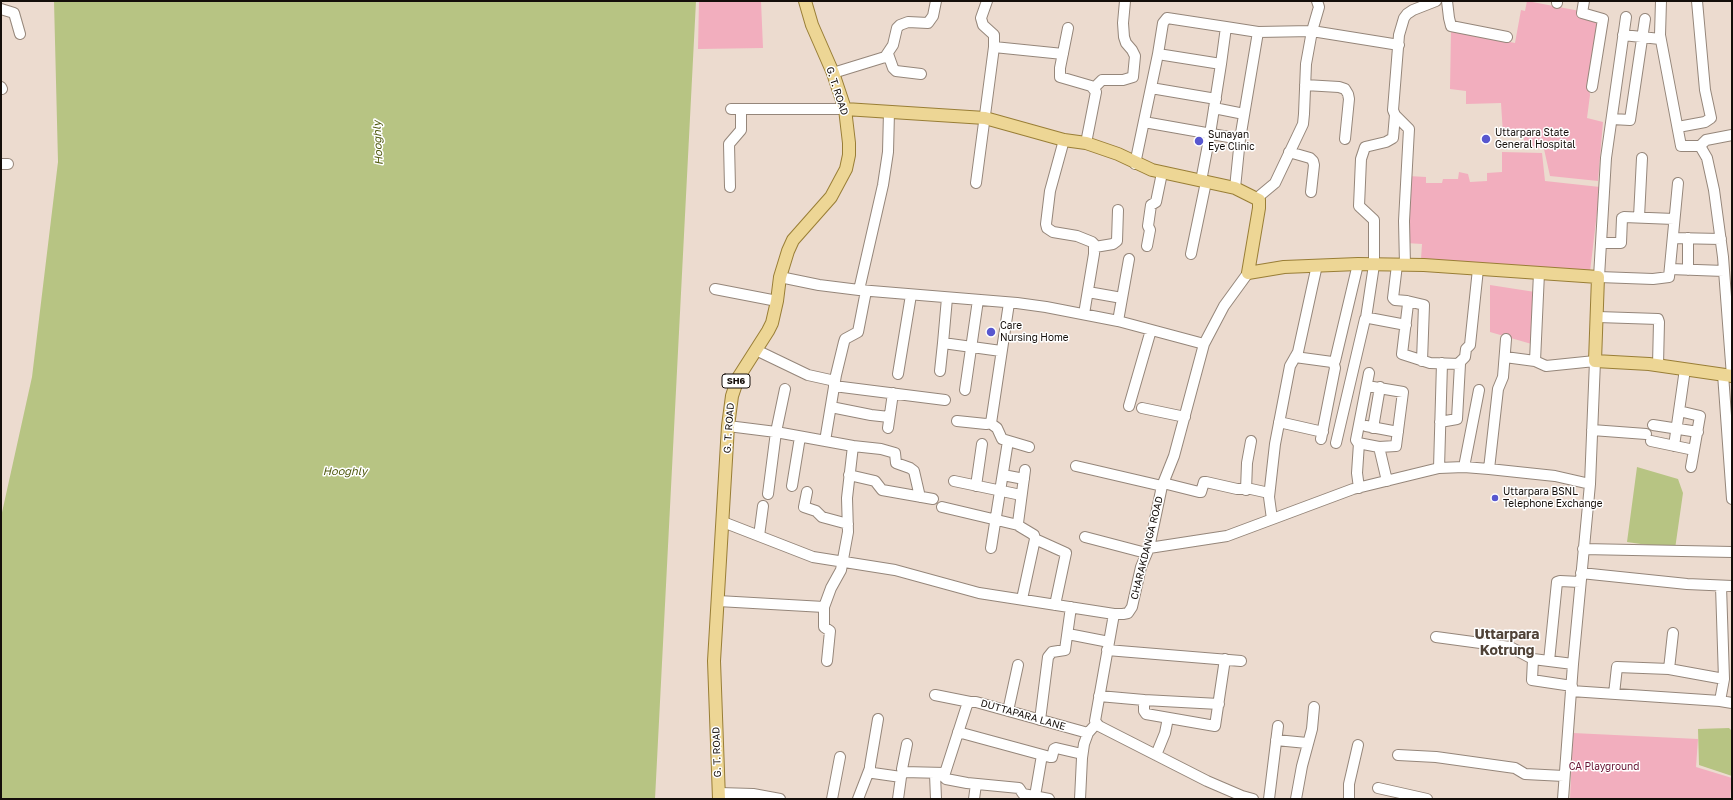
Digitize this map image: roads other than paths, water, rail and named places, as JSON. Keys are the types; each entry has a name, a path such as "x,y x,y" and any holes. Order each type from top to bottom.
{"main road":[{"name":"G. T. ROAD","path":"719,796 714,661 730,403 734,385 768,331 777,301 780,278 793,240 831,197 846,169 849,143 845,109 833,73 812,25 805,1"},
{"path":"845,109 985,118 1064,140 1086,143 1118,154 1135,164 1162,173 1235,188 1259,200 1248,273 1284,267 1358,264 1478,269 1599,277 1595,361 1658,365 1729,375"}],"street":[{"path":"833,73 875,61 888,54 900,25 908,22 928,23 933,16 936,1"},
{"path":"976,183 994,47 994,35 984,25 982,18 987,1"},
{"path":"1094,88 1102,80 1123,80 1132,77 1135,56 1126,43 1124,37 1123,23 1125,1"},
{"path":"1257,198 1275,183 1303,124 1306,64 1312,31 1319,7 1317,1"},
{"path":"1336,443 1366,318 1374,265 1374,219 1359,206 1361,159 1365,147 1386,142 1393,138 1399,45 1402,25 1407,14 1436,1"},
{"path":"1447,1 1448,18 1451,26 1507,37"},
{"path":"1584,1 1582,13 1603,19 1592,87"},
{"path":"1660,1 1660,39 1681,146 1700,146 1706,140 1732,135"},
{"path":"1678,127 1705,122 1710,118 1705,90 1696,1"},
{"path":"1,9 14,14 20,34"},
{"path":"1626,16 1606,158 1599,277 1653,279 1666,278 1669,276 1678,183"},
{"path":"1135,164 1163,23 1167,18 1258,32 1312,31 1399,45"},
{"path":"1612,119 1630,120 1645,19"},
{"path":"1068,28 1062,54 1060,77 1094,88"},
{"path":"1191,254 1204,182 1226,28"},
{"path":"1235,188 1240,139 1258,32"},
{"path":"1623,35 1660,39"},
{"path":"994,47 1062,54"},
{"path":"888,54 893,68 896,71 921,74"},
{"path":"1158,54 1221,64"},
{"path":"1306,85 1339,87 1345,89 1349,99 1345,139"},
{"path":"1086,143 1096,96 1094,88"},
{"path":"1151,88 1215,104 1244,114"},
{"path":"730,187 729,144 741,130 736,109 845,109"},
{"path":"825,441 834,384 844,342 846,339 858,332 862,290 884,185 888,152 889,112"},
{"path":"1395,115 1409,129 1401,265 1393,298 1395,300 1424,305 1422,361"},
{"path":"1144,122 1240,139"},
{"path":"1064,140 1050,191 1046,224 1049,230 1087,240 1092,242 1095,247 1084,314"},
{"path":"1700,146 1707,158 1713,183 1724,271 1729,375 1732,499"},
{"path":"1289,152 1310,158 1313,161 1312,192"},
{"path":"1639,217 1642,158"},
{"path":"1147,246 1150,230 1148,226 1151,205 1156,202 1162,173"},
{"path":"1095,247 1113,244 1116,241 1118,210"},
{"path":"1601,243 1620,244 1623,217 1674,219"},
{"path":"1672,238 1721,239"},
{"path":"1688,238 1688,270"},
{"path":"1118,321 1129,259"},
{"path":"1279,422 1322,436 1335,368 1333,361 1335,359 1358,264"},
{"path":"1272,519 1269,493 1279,422 1290,366 1298,352 1317,265"},
{"path":"1440,422 1457,419 1459,363 1465,357 1466,349 1470,345 1478,269"},
{"path":"1670,269 1724,271"},
{"name":"CHARAKDANGA ROAD","path":"1114,614 1123,614 1128,612 1132,607 1141,567 1148,550 1163,484 1174,456 1204,344 1224,306 1248,273"},
{"path":"1535,361 1539,273"},
{"path":"780,278 819,285 862,290 1046,307 1118,321 1204,344"},
{"path":"715,289 777,301"},
{"path":"1088,292 1122,298"},
{"path":"898,374 911,294"},
{"path":"940,370 947,298"},
{"path":"965,390 978,300"},
{"path":"1407,302 1408,305 1402,354 1422,361 1459,363"},
{"path":"990,423 1008,303"},
{"path":"1598,317 1658,319 1660,322 1658,365"},
{"path":"1366,318 1406,325"},
{"path":"1129,406 1151,330"},
{"path":"1489,469 1498,390 1503,377 1506,339"},
{"path":"943,343 1001,351"},
{"path":"756,350 808,375 834,384 893,394 945,400"},
{"path":"1295,357 1333,361"},
{"path":"1504,357 1535,361 1546,366 1595,361 1590,484 1583,549 1562,799"},
{"path":"1439,468 1442,363"},
{"path":"1674,446 1685,369"},
{"path":"1359,488 1357,471 1359,443 1356,440 1369,373"},
{"path":"1359,443 1379,447 1395,447 1398,432 1403,392 1367,386"},
{"path":"1373,428 1380,388"},
{"path":"768,494 776,432 785,389"},
{"path":"1464,466 1479,390"},
{"path":"888,428 893,394"},
{"path":"830,407 890,417"},
{"path":"1142,408 1185,417"},
{"path":"1680,411 1700,416 1691,467"},
{"path":"957,421 990,423 997,428 1002,439 1029,447"},
{"path":"1358,425 1398,432"},
{"path":"1653,425 1698,432"},
{"path":"728,426 776,432 853,446 881,449 895,453 896,462 914,471 920,496"},
{"path":"1592,430 1648,437 1674,446 1694,450"},
{"path":"792,486 800,436"},
{"path":"991,548 1008,441"},
{"path":"1246,490 1247,463 1251,441"},
{"path":"976,486 982,444"},
{"path":"827,661 830,631 824,627 824,607 831,588 841,570 848,539 847,498 853,446"},
{"path":"1379,447 1386,481"},
{"path":"1076,466 1199,492 1201,492 1204,482 1206,482 1237,489 1269,493"},
{"path":"1085,537 1148,550 1227,536 1359,488 1439,468 1464,466 1555,476 1590,484"},
{"path":"1003,475 1024,474 1018,524"},
{"path":"849,475 875,481 882,490 933,499"},
{"path":"954,481 1021,495"},
{"path":"806,492 804,507 816,511 822,517 848,524"},
{"path":"759,536 763,506"},
{"path":"942,507 1018,524 1034,535 1035,539 1022,599"},
{"path":"723,522 804,554 894,570 979,592 1114,614 1099,696 1096,724 1088,733 1082,754 1080,799"},
{"path":"1035,539 1066,553 1055,605"},
{"path":"1583,549 1732,552"},
{"path":"1549,661 1557,582 1581,578 1732,586"},
{"path":"1720,701 1724,679 1721,586"},
{"path":"718,601 824,607"},
{"path":"1040,720 1049,654 1053,651 1065,650 1072,607"},
{"path":"1669,669 1673,633"},
{"path":"1068,634 1108,646 1241,661"},
{"path":"1436,637 1508,647 1533,659 1573,664"},
{"path":"1144,700 1144,713 1215,726 1224,659"},
{"path":"1533,659 1532,680 1614,694 1732,703"},
{"path":"1008,711 1018,665"},
{"path":"1614,694 1617,667 1669,669 1724,679"},
{"path":"935,695 970,702"},
{"path":"1099,696 1219,704"},
{"name":"DUTTAPARA LANE","path":"938,774 946,771 967,705 970,702 1088,733"},
{"path":"1296,799 1307,743 1312,729 1314,707"},
{"path":"1156,755 1165,733 1168,718"},
{"path":"858,799 870,768 878,719"},
{"path":"1096,724 1207,781 1230,795 1253,799"},
{"path":"1269,799 1278,726"},
{"path":"958,732 1052,757 1054,749 1056,748 1082,754"},
{"path":"1276,740 1307,743"},
{"path":"898,799 907,744"},
{"path":"1349,799 1349,784 1358,745"},
{"path":"1036,797 1042,755"},
{"path":"1398,755 1436,757 1515,768 1525,774 1564,776"},
{"path":"832,799 840,757"},
{"path":"870,768 873,773 938,774 949,779 976,784 1018,787 1023,794 1049,799"},
{"path":"936,799 938,774"},
{"path":"974,799 976,784"},
{"path":"1378,788 1411,797 1427,799"},
{"path":"719,796 753,794 780,799"}],"water":[{"name":"Hooghly","path":"54,1 696,1 655,799 1,799 1,517 32,377 58,162"},
{"path":"1637,467 1678,479 1683,493 1675,549 1627,542"},
{"path":"1729,728 1732,731 1732,776 1699,765 1698,729"}],"place":[{"name":"Uttarpara State General Hospital","path":"1486,139"},
{"name":"Sunayan Eye Clinic","path":"1199,141"},
{"name":"Care Nursing Home","path":"991,332"},
{"name":"Uttarpara BSNL Telephone Exchange","path":"1495,498"}],"district":[{"name":"Uttarpara Kotrung","path":"1507,644"}],"park label":[{"name":"CA Playground","path":"1604,767"}]}
